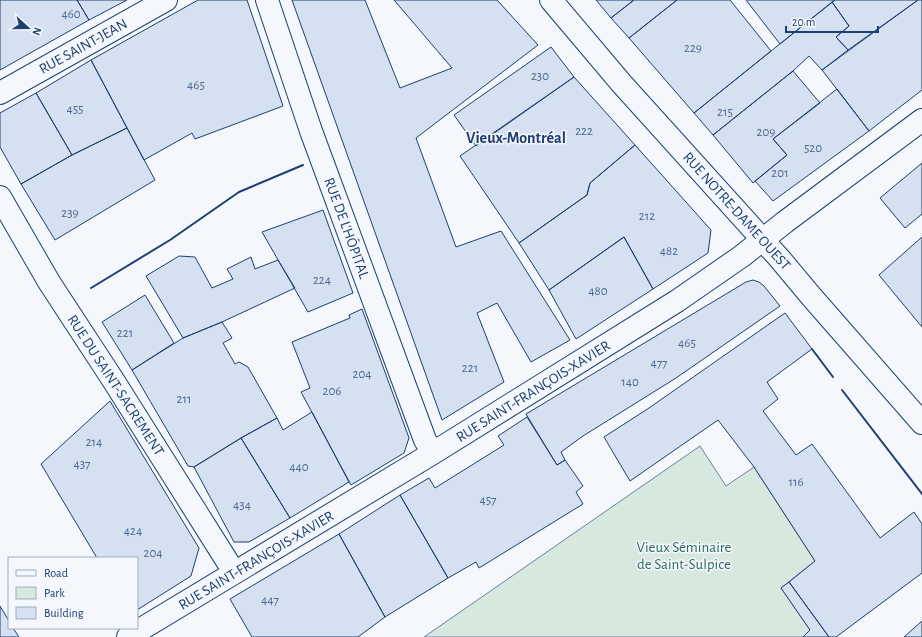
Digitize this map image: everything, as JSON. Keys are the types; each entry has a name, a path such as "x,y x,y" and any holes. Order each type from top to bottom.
{"street":[{"name":"RUE SAINT-JEAN","path":"0,93 166,0"},
{"name":"RUE DE L'HÔPITAL","path":"267,0 311,130 425,440 434,453"},
{"name":"RUE NOTRE-DAME OUEST","path":"550,0 622,84 763,240 922,423"},
{"name":"RUE SAINT-FRANÇOIS-XAVIER","path":"128,637 434,453 677,301 735,262 785,222 922,120"},
{"name":"RUE DU SAINT-SACREMENT","path":"0,197 49,282 115,383 234,572"}],"green space":[{"name":"Vieux Séminaire de Saint-Sulpice","path":"700,446 726,486 754,467 815,561 781,588 810,630 803,637 424,637"}],"building":[{"path":"0,0 77,0 89,20 0,70"},
{"path":"77,0 127,0 89,20"},
{"path":"198,0 247,0 283,106 195,139 192,133 144,160 91,60"},
{"path":"292,0 365,0 400,88 452,68 394,0 497,0 538,45 416,138 456,247 501,231 570,340 531,362 497,303 477,313 504,382 442,420"},
{"path":"596,0 634,0 611,18"},
{"path":"634,0 677,0 629,38 611,18"},
{"path":"677,0 730,0 771,51 694,113 629,38"},
{"path":"746,0 835,0 780,44"},
{"path":"835,0 918,0 848,50 836,37 849,26 832,2"},
{"path":"918,0 922,0 922,90 869,131 822,70"},
{"path":"832,2 849,26 836,37 848,50 822,70 809,56 793,71 713,135 694,113"},
{"path":"551,47 574,77 476,146 454,115"},
{"path":"91,60 127,128 72,155 36,93"},
{"path":"793,71 820,103 773,139 787,155 753,183 713,135"},
{"path":"574,77 635,145 590,183 587,195 519,243 460,156"},
{"path":"837,89 869,131 773,201 755,181 787,155 773,139"},
{"path":"36,93 72,155 21,184 0,147 0,113"},
{"path":"127,128 155,180 55,240 21,184 72,155"},
{"path":"635,145 711,230 708,253 653,289 624,237 549,290 519,243 587,195 590,183"},
{"path":"922,163 922,214 905,228 880,198"},
{"path":"323,210 353,293 308,312 262,232"},
{"path":"624,237 653,289 576,339 549,290"},
{"path":"922,237 922,327 879,275"},
{"path":"179,256 195,257 212,288 233,279 227,269 251,257 255,269 278,260 295,288 222,322 183,338 146,276"},
{"path":"753,280 764,286 780,306 676,378 583,436 561,452 565,460 557,465 526,414 746,282"},
{"path":"145,295 174,343 132,370 102,322"},
{"path":"362,309 409,438 404,453 351,485 301,392 310,388 292,342 350,318 349,315"},
{"path":"785,313 812,349 767,382 778,399 763,411 796,455 812,444 880,538 914,512 922,524 922,573 836,637 829,637 789,582 815,561 754,467 718,420 630,481 604,437 649,408"},
{"path":"222,322 232,338 223,343 235,364 239,362 248,367 277,418 194,467 188,466 132,370 183,338"},
{"path":"110,401 199,548 191,576 138,609 138,557 96,557 41,464"},
{"path":"312,412 349,482 290,518 241,438 277,418 283,430"},
{"path":"527,417 557,465 565,460 583,486 576,492 583,504 479,568 476,562 448,578 400,495 429,478 435,488 504,445 498,436"},
{"path":"241,438 290,518 249,542 234,542 194,467"},
{"path":"400,495 448,578 385,617 339,534"},
{"path":"339,534 385,617 358,637 252,637 230,599"},
{"path":"789,582 829,637 803,637 810,630 781,588"},
{"path":"0,606 8,619 8,629 14,629 19,637 0,637"},
{"path":"922,621 922,637 904,637"}],"wall":[{"path":"91,288 170,240 239,192 303,165"},
{"path":"812,349 833,377"},
{"path":"842,390 922,494"}],"district":[{"name":"Vieux-Montréal","path":"516,137"}]}
